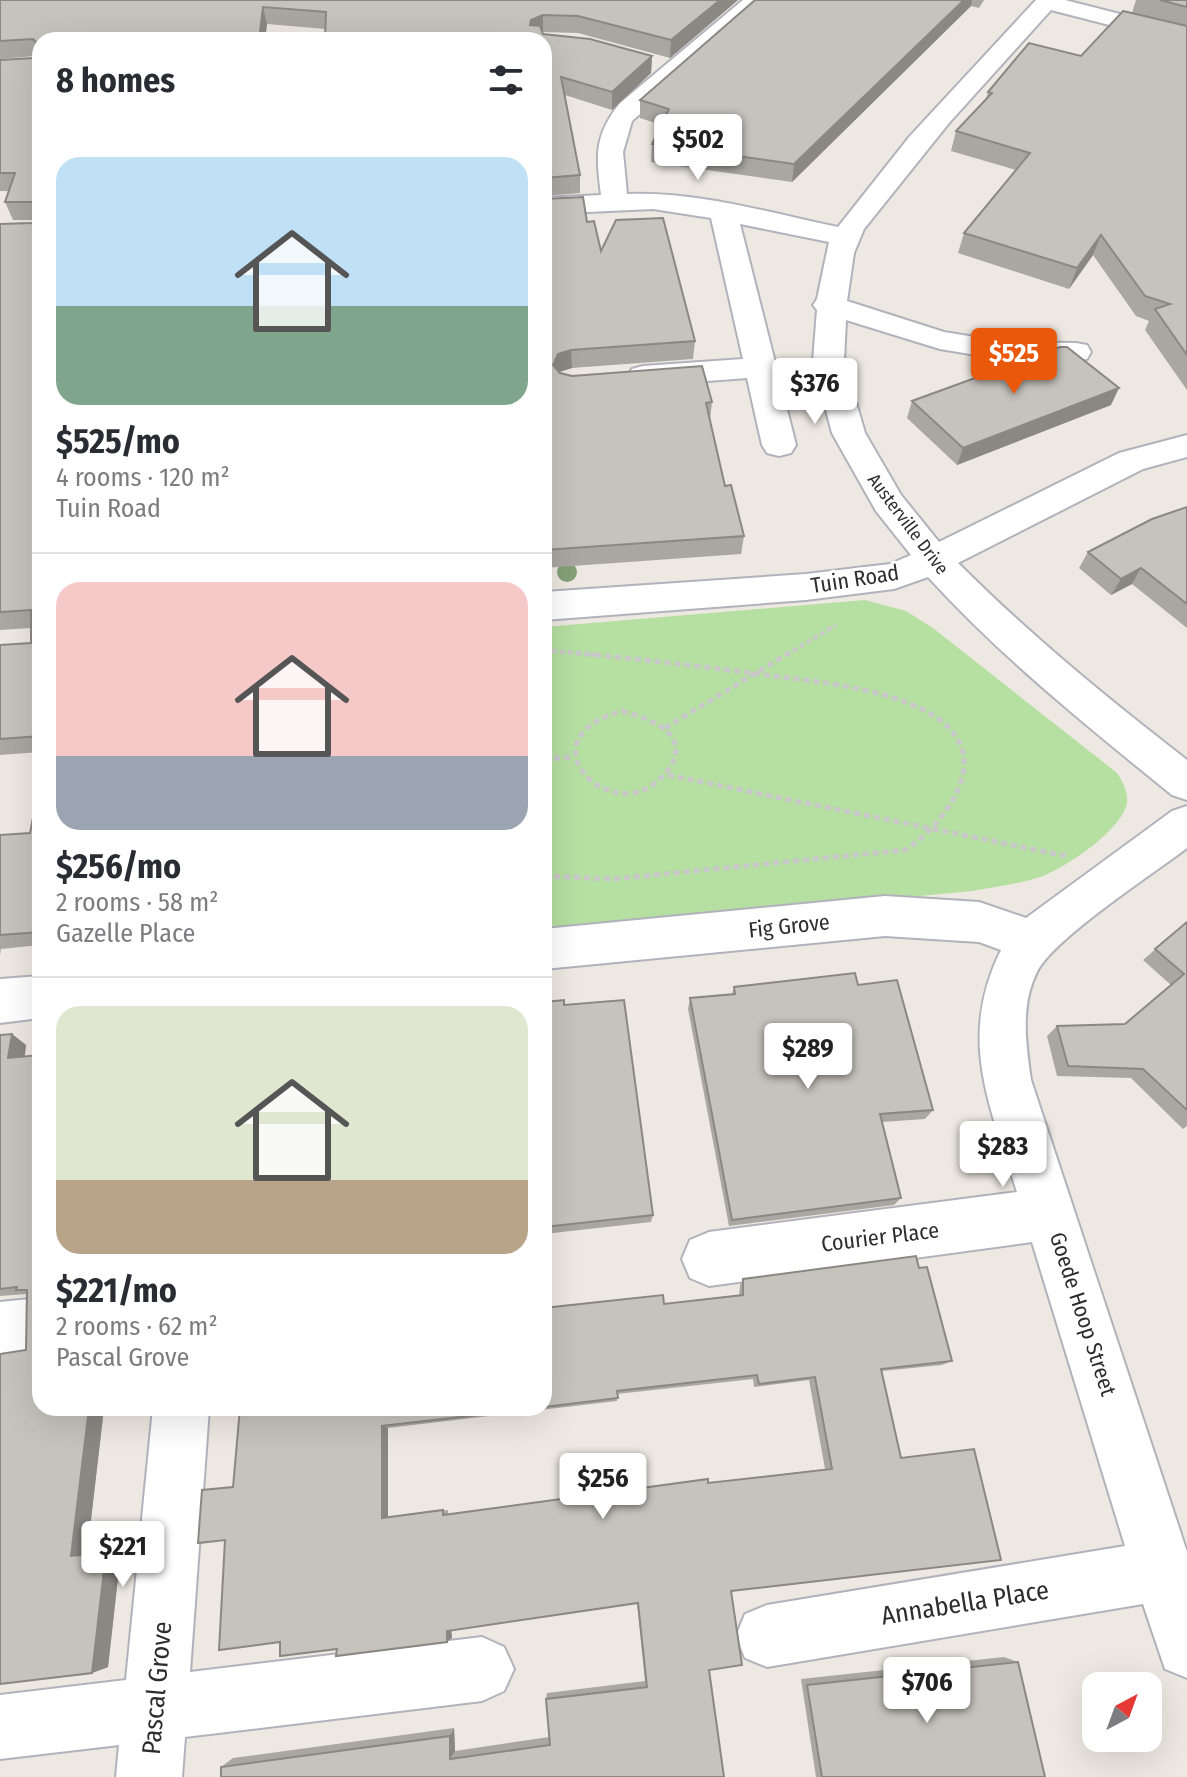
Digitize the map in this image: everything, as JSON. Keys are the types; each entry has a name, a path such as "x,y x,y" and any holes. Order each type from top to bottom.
{"street":[{"path":"615,203 609,142 615,125 674,69 757,0"},
{"path":"1047,1 1187,38"},
{"name":"Austerville Drive","path":"1047,1 905,157 845,237 828,305 828,360 844,426 878,490 932,561 990,619 1187,783"},
{"path":"647,62 674,69"},
{"path":"552,206 653,201 845,237"},
{"path":"723,212 779,445"},
{"path":"828,305 940,340 1006,351 1076,352"},
{"path":"619,377 759,367"},
{"name":"Tuin Road","path":"552,605 806,587 894,576 932,561 1131,461 1187,446"},
{"name":"Goede Hoop Street","path":"1187,824 1031,940 1017,960 1000,1019 1007,1080 1187,1647"},
{"name":"Fig Grove","path":"552,948 885,916 979,922 1031,940"},
{"path":"0,1001 32,998"},
{"name":"Courier Place","path":"709,1259 1051,1214"},
{"path":"0,1329 32,1326"},
{"name":"Pascal Grove","path":"149,1777 180,1416"},
{"name":"Annabella Place","path":"767,1636 1163,1570"},
{"path":"0,1727 482,1669"}],"path":[{"path":"665,728 759,674 877,599 894,576"},
{"path":"552,651 759,674 869,690 905,702 944,723 960,738 967,754 966,774 955,797 920,843 888,854 614,879 552,876"},
{"path":"622,711 638,713 665,728 676,751 668,775 644,790 614,792 588,779 574,757 575,744 581,731 605,714 622,711"},
{"path":"552,758 574,757"},
{"path":"668,775 1127,868"}],"green space":[{"path":"865,600 906,611 933,628 1117,773 1126,790 1127,802 1116,824 1091,847 1051,873 1006,885 972,891 552,931 552,626"}],"building":[{"path":"0,0 720,0 671,40 578,16 543,15 531,20 530,25 540,26 542,32 325,32 326,12 263,7 260,32 32,32 32,39 0,41"},
{"path":"755,0 964,0 794,164 652,144 669,109 640,100"},
{"path":"1160,0 1187,0 1187,7"},
{"path":"1123,11 1187,26 1187,355 1155,309 1170,304 1145,296 1101,235 1077,268 964,233 1030,153 956,131 992,93 988,92 1029,43 1081,56"},
{"path":"552,35 590,39 652,56 612,92 561,77 580,175 552,177"},
{"path":"32,58 32,202 5,202 15,173 0,173 0,60"},
{"path":"583,197 587,222 594,221 601,251 616,220 663,218 695,341 571,350 558,354 553,365 560,373 572,376 702,366 712,402 706,403 725,486 731,485 744,536 552,549 552,199"},
{"path":"32,223 32,737 0,739 0,645 31,643 31,610 0,612 0,224"},
{"path":"1067,347 1119,388 963,448 912,401"},
{"path":"1187,507 1187,604 1141,568 1121,579 1088,552 1152,519"},
{"path":"32,823 32,933 0,935 0,835 30,833"},
{"path":"1187,922 1187,1110 1143,1069 1068,1066 1057,1026 1125,1024 1184,974 1155,949"},
{"path":"855,973 858,985 897,980 933,1110 880,1114 901,1198 732,1220 690,998 735,994 734,987"},
{"path":"564,1000 564,1005 624,1000 653,1215 552,1226 552,1001"},
{"path":"12,1034 8,1058 32,1056 32,1416 88,1416 71,1556 106,1553 92,1673 0,1684 0,1354 26,1350 27,1290 16,1290 17,1287 0,1289 0,1035"},
{"path":"916,1256 919,1268 927,1267 952,1361 881,1369 901,1458 974,1449 1001,1560 731,1591 742,1665 709,1670 724,1777 221,1777 221,1767 450,1736 450,1759 550,1745 546,1699 647,1687 638,1603 447,1631 447,1642 336,1656 337,1649 280,1656 280,1642 219,1650 225,1540 198,1543 202,1490 233,1487 239,1416 468,1416 382,1426 382,1518 443,1510 443,1515 708,1479 708,1483 832,1469 815,1377 759,1384 757,1375 617,1391 618,1398 552,1406 552,1307 663,1295 664,1304 743,1295 743,1279"},
{"path":"1018,1662 1045,1777 822,1777 807,1685"}]}
